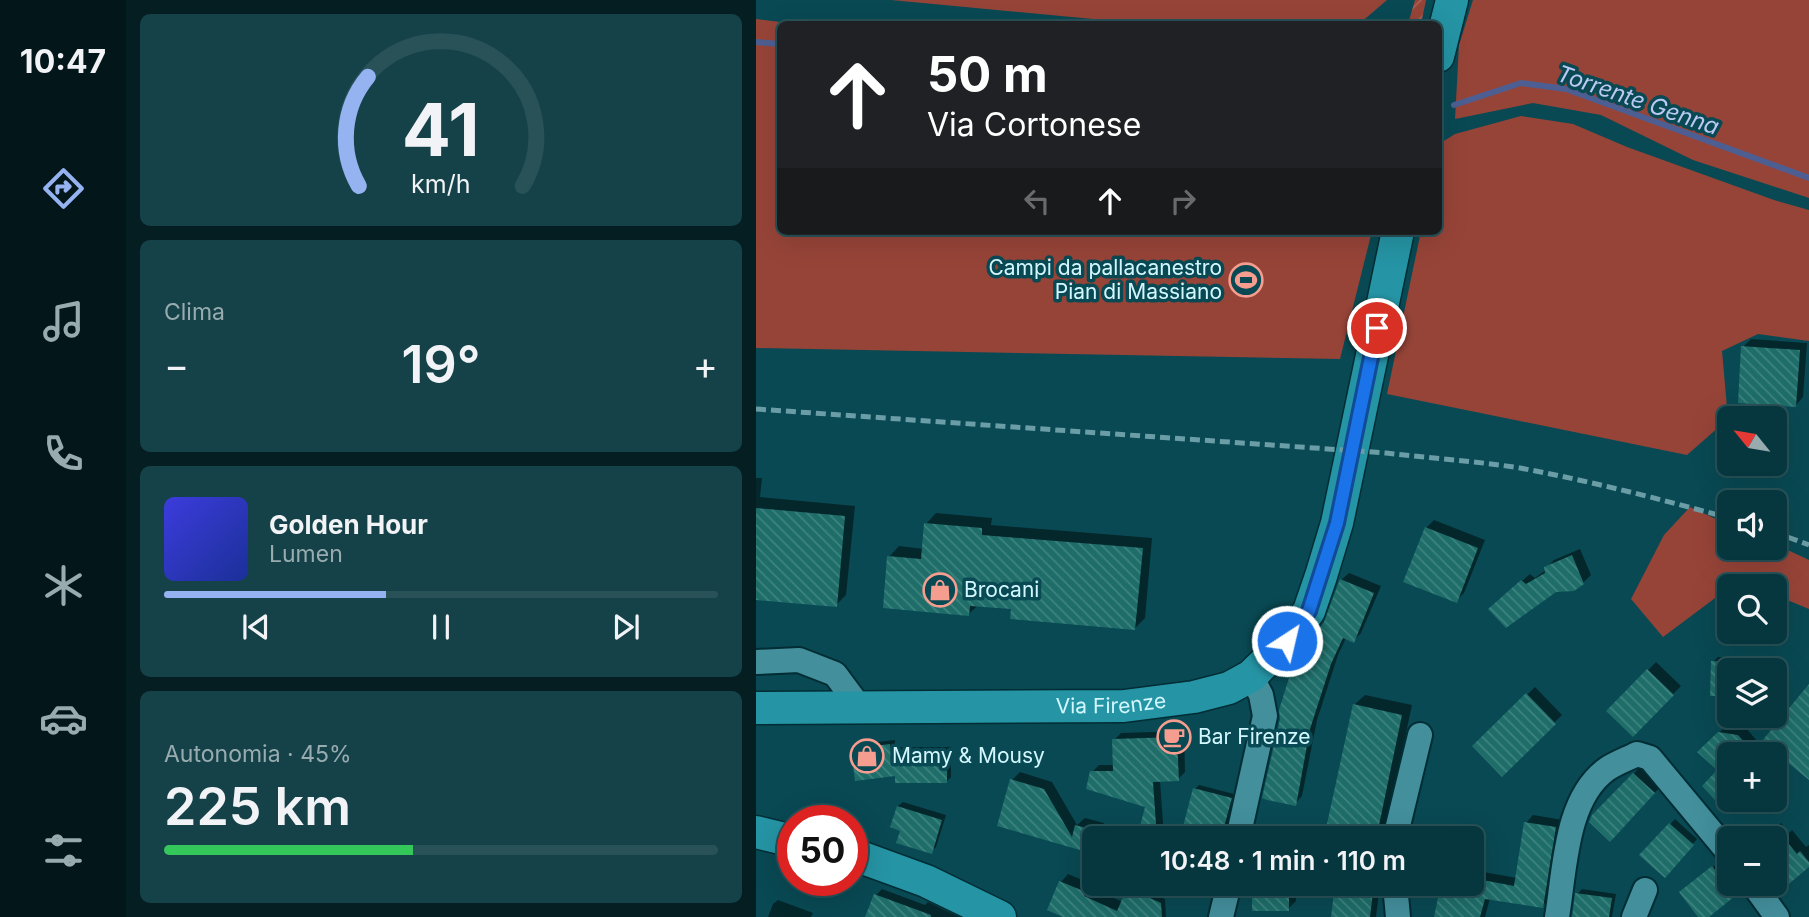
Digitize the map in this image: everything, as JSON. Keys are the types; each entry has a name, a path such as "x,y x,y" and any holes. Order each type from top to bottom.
{"main road":[{"path":"1442,40 1452,0"},
{"name":"Via Firenze","path":"756,708 1124,706 1194,697 1229,688 1251,676 1287,641 1309,611 1321,576 1343,492 1397,235"},
{"path":"756,832 777,837"},
{"path":"868,860 926,881 1000,917"}],"street":[{"path":"756,662 799,660 835,674 861,709"},
{"path":"1241,826 1265,716 1261,695 1251,676"},
{"path":"1398,826 1420,735"},
{"path":"1557,917 1573,823 1580,800 1606,770 1637,754 1650,758 1717,839"},
{"path":"1634,917 1645,890"},
{"path":"1221,917 1226,896"},
{"path":"1396,896 1398,917"},
{"path":"1762,896 1777,917"}],"shaded area":[{"path":"891,0 1387,0 1362,21 1114,21"},
{"path":"1415,0 1426,0 1422,21 1409,21"},
{"path":"1473,0 1809,0 1809,198 1693,160 1601,115 1533,103 1455,119 1459,45"},
{"path":"756,19 777,22 777,235 1371,235 1340,359 756,348"},
{"path":"1521,116 1573,124 1627,147 1809,210 1809,341 1758,334 1722,351 1727,406 1717,406 1717,429 1687,455 1387,394 1420,235 1442,235 1442,142 1455,134"},
{"path":"1690,507 1717,519 1717,560 1787,560 1787,550 1809,560 1809,609 1787,600 1787,574 1717,574 1717,597 1663,637 1631,599 1664,535"}],"building":[{"path":"1741,346 1800,350 1796,407 1738,403"},
{"path":"756,508 845,516 837,607 756,600"},
{"path":"924,523 982,528 982,535 1143,548 1135,630 1010,619 1011,609 970,606 969,616 883,608 887,556 921,559"},
{"path":"1425,527 1478,548 1457,603 1403,582"},
{"path":"1572,555 1584,584 1574,591 1556,592 1506,628 1488,609 1521,580 1526,584 1545,573 1544,567"},
{"path":"1340,579 1374,593 1354,643 1343,638 1331,664 1310,729 1296,806 1267,800 1262,798 1280,719 1279,710 1293,665 1324,622"},
{"path":"1711,661 1717,661 1717,696 1710,696"},
{"path":"1647,669 1674,695 1633,737 1606,711"},
{"path":"1809,684 1809,780 1787,762 1787,742 1762,741 1773,728 1787,728 1787,711"},
{"path":"1526,693 1556,724 1502,777 1472,746"},
{"path":"1353,704 1402,715 1379,826 1327,824"},
{"path":"1718,732 1738,735 1744,742 1717,742 1717,770 1697,752"},
{"path":"1177,737 1179,781 1153,782 1156,826 1140,826 1145,807 1086,789 1090,771 1113,771 1112,739"},
{"path":"890,744 891,751 947,751 947,783 895,783 895,776 855,781 851,749"},
{"path":"1717,770 1717,798 1715,800 1702,786"},
{"path":"1633,773 1655,793 1610,842 1589,822 1592,815"},
{"path":"1010,779 1044,789 1072,837 1075,825 1082,827 1082,851 997,826"},
{"path":"1193,788 1232,798 1224,826 1183,826"},
{"path":"897,806 942,820 932,854 896,843 900,831 890,827"},
{"path":"1524,822 1556,827 1543,908 1485,899 1480,917 1434,917 1438,896 1484,896 1484,880 1514,886"},
{"path":"1669,823 1694,845 1665,878 1639,855"},
{"path":"1787,842 1797,854 1800,851 1809,862 1809,867 1787,885"},
{"path":"1712,866 1717,873 1717,896 1735,896 1709,917 1698,917 1679,892"},
{"path":"1059,881 1082,890 1082,896 1117,911 1124,896 1145,896 1161,903 1162,917 1063,917 1047,910"},
{"path":"1575,893 1612,898 1609,917 1572,917"},
{"path":"874,894 931,915 931,917 865,917"},
{"path":"1252,896 1289,896 1289,911 1252,911"},
{"path":"1334,896 1373,896 1370,917 1331,917"}],"waterway":[{"name":"Torrente Genna","path":"756,42 777,44"},
{"name":"Torrente Genna","path":"1454,105 1521,83 1566,89 1809,178"}],"railway":[{"path":"756,409 1469,461 1572,479 1717,515"},
{"path":"1787,537 1809,545"}],"place":[{"name":"Campi da pallacanestro Pian di Massiano","path":"1246,280"},
{"name":"Brocani","path":"940,590"},
{"name":"Bar Firenze","path":"1174,737"},
{"name":"Mamy & Mousy","path":"867,756"}],"route":[{"path":"1287,641 1309,611 1337,523 1377,328"}]}
